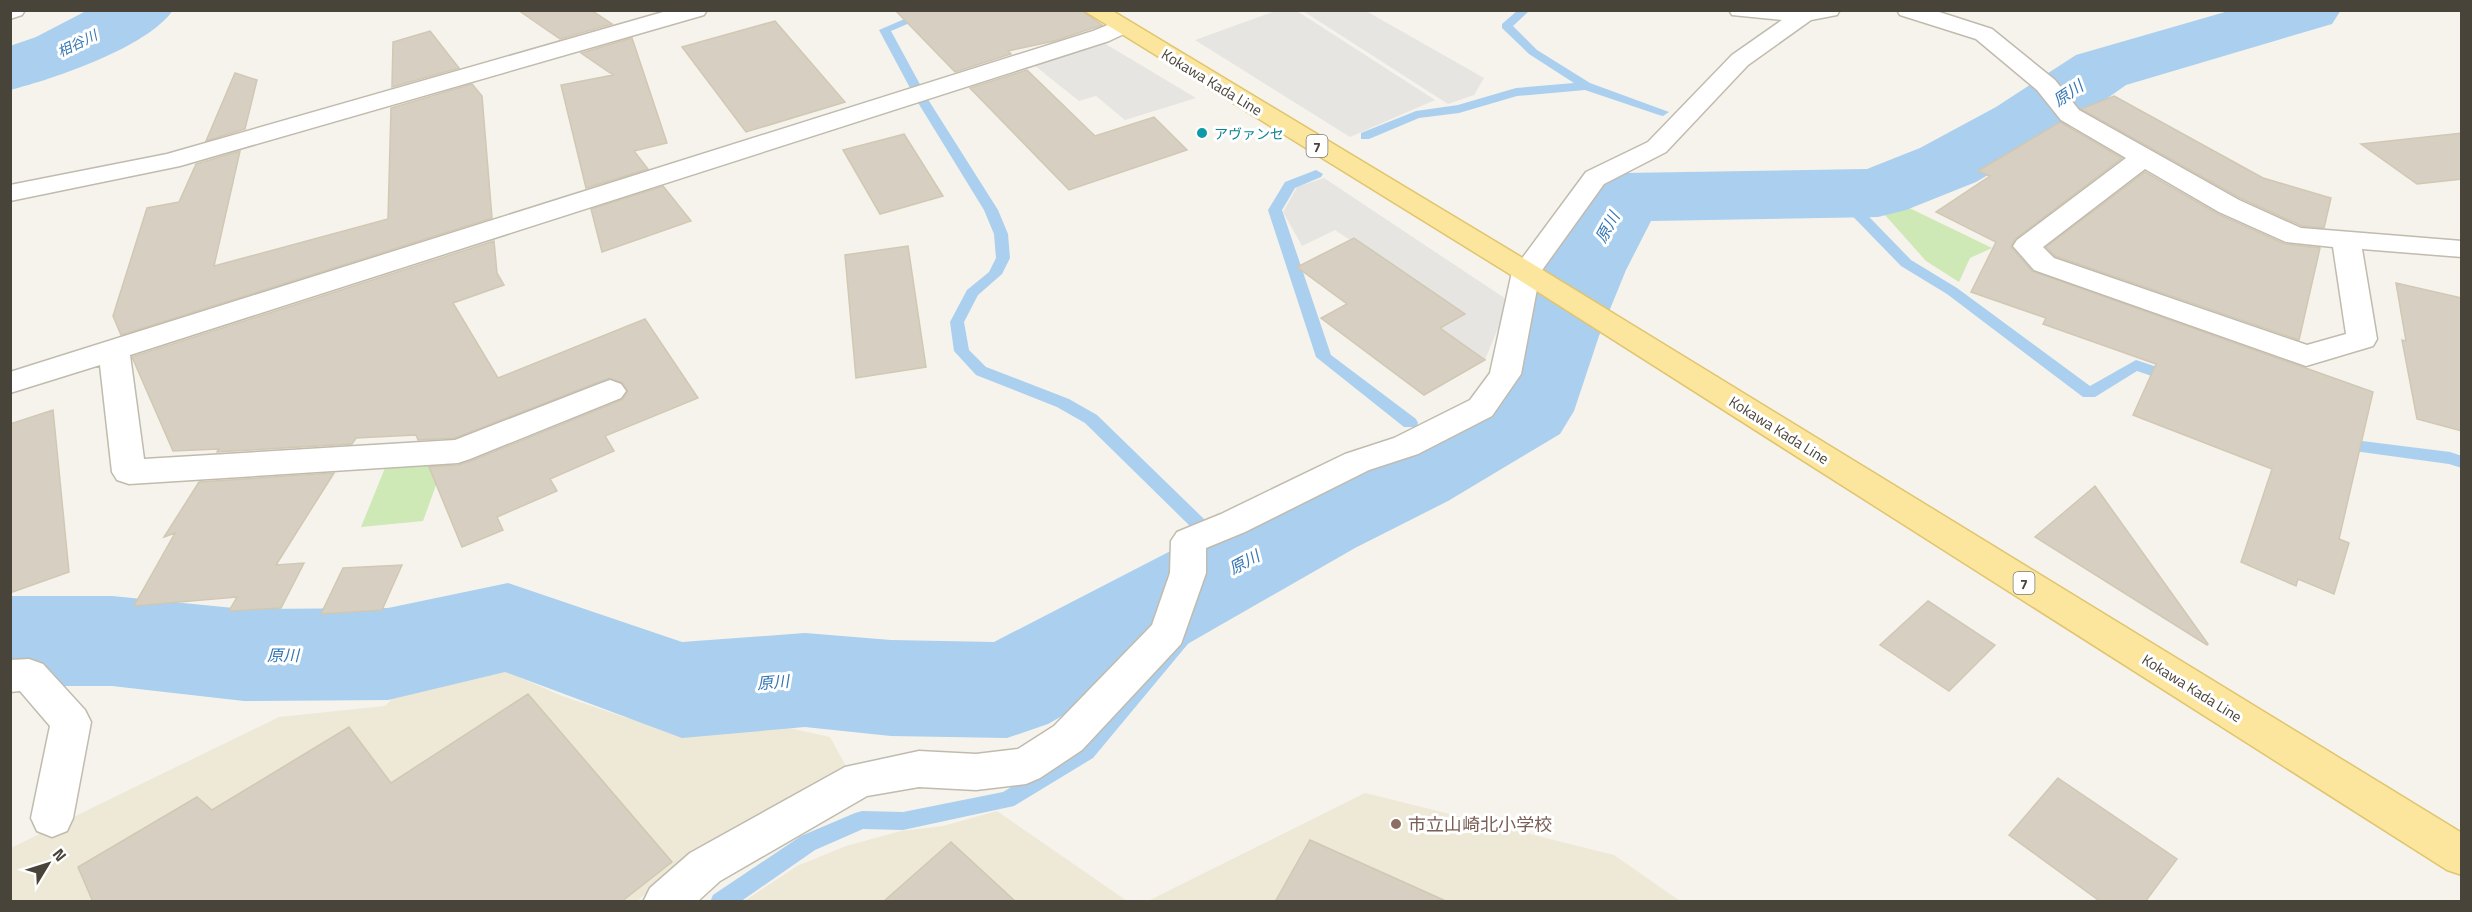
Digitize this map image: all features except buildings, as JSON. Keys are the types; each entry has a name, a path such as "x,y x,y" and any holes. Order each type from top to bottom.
{"main road":[{"name":"Kokawa Kada Line","path":"1094,10 1587,310 2462,856"}],"street":[{"path":"10,193 171,161 696,10"},
{"path":"1740,10 1804,15 1829,10"},
{"path":"1908,10 1984,34 2046,85 2070,115 2229,206 2296,236 2462,249"},
{"path":"665,902 705,867 859,780 919,769 976,772 1026,766 1068,738 1168,633 1188,557 1233,523 1357,462 1406,446 1481,408 1505,374 1533,277 1596,178 1657,147 1740,60 1804,15"},
{"path":"10,383 921,93 1120,27"},
{"path":"2144,157 2026,246 2044,264 2306,356 2362,339 2346,240"},
{"path":"114,350 129,472 458,451 610,391"},
{"path":"10,676 29,675 71,722 52,818"}],"shaded area":[{"path":"1278,10 1297,11 1435,100 1350,137 1195,40"},
{"path":"1303,11 1366,11 1484,78 1474,95 1448,104"},
{"path":"1104,43 1196,98 1125,120 1096,96 1079,101 1034,65"},
{"path":"1324,178 1509,301 1485,360 1440,328 1464,314 1445,300 1420,314 1414,279 1355,238 1350,240 1335,230 1302,246 1283,212 1297,187"},
{"path":"491,665 562,696 627,718 789,728 830,737 848,770 690,857 637,901 11,902 11,848 98,805 279,717 385,706 406,684"},
{"name":"市立山崎北小学校","path":"1365,793 1614,855 1680,901 1146,902"},
{"path":"997,811 1127,901 743,902 797,866 846,846 901,831 943,826"}],"green space":[{"path":"1899,203 1992,248 1970,258 1959,282 1926,261 1877,206"},
{"path":"444,463 423,521 361,527 385,468"}],"waterway":[{"name":"相谷川","path":"10,69 61,52 140,10"},
{"path":"1525,10 1506,26 1533,52 1586,86"},
{"name":"原川","path":"10,641 112,641 244,655 388,654 508,627 682,690 805,680 891,688 1007,690 1318,521 1412,476 1526,411 1554,336 1583,270 1623,197 1878,193 1948,165 2023,123 2101,70 2308,10"},
{"path":"721,902 808,843 862,820 903,821 1007,800 1086,752 1203,615 1212,549 1198,524 1091,419 1063,403 981,371 962,351 957,322 972,293 995,274 1003,258 1001,234 991,210 923,101 885,30 927,13"},
{"path":"1365,136 1416,115 1459,109 1516,92 1586,86"},
{"path":"1586,86 1663,112"},
{"path":"1316,174 1290,185 1275,210 1324,357 1410,423"},
{"path":"1839,194 1906,263 1952,291 2089,393 2136,365 2172,378"},
{"path":"2338,444 2450,458 2462,462"}],"place":[{"name":"アヴァンセ","path":"1202,133"},
{"name":"市立山崎北小学校","path":"1396,824"}]}
